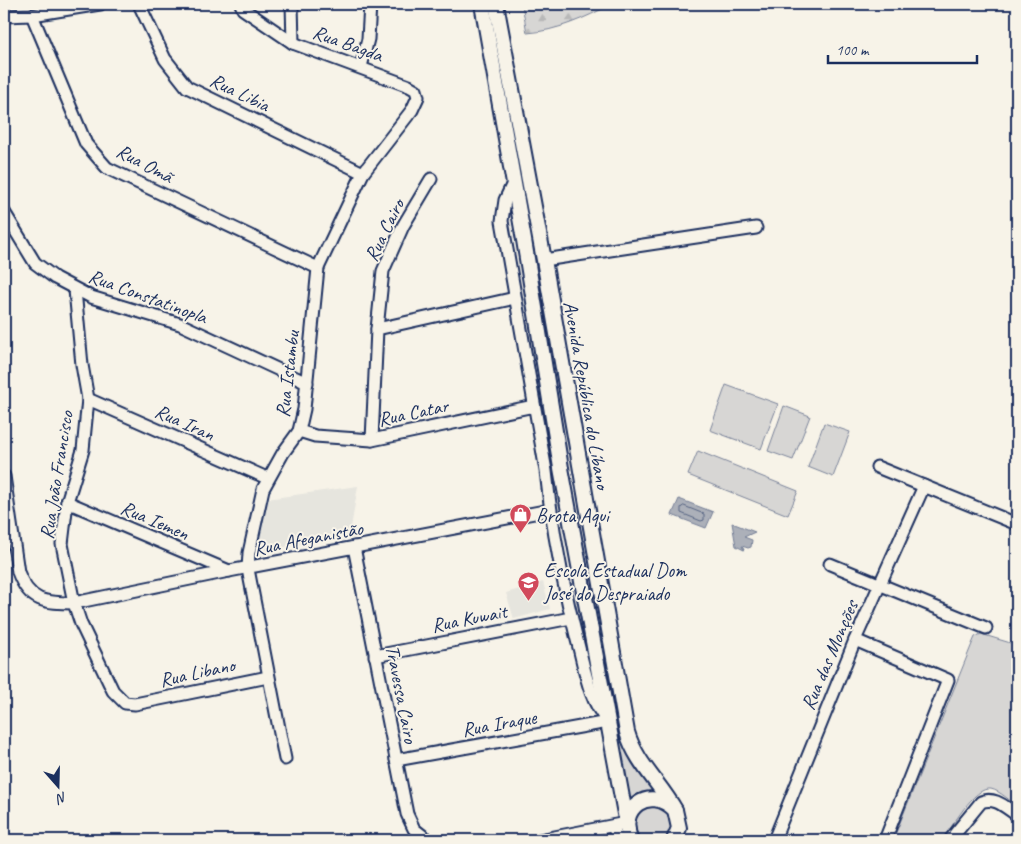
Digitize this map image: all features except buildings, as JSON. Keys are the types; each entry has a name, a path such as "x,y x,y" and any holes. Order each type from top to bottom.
{"main road":[{"name":"Avenida República do Líbano","path":"482,4 514,181 561,468 608,722 624,830"},
{"name":"Avenida República do Líbano","path":"496,4 544,260 627,732 635,754 663,790 674,810 677,836"},
{"path":"624,830 631,812 642,800 660,800 674,810"}],"street":[{"path":"4,16 32,15 100,4"},
{"name":"Rua Libia","path":"139,4 165,59 187,87 363,173"},
{"name":"Rua Bagda","path":"240,4 243,8 293,42 413,87 418,97"},
{"path":"292,4 293,42"},
{"path":"361,67 368,39 370,4"},
{"name":"Rua Omã","path":"32,15 86,144 107,168 318,268"},
{"name":"Rua Istambu","path":"285,759 248,569 257,513 267,478 298,431 304,409 318,268 363,173 412,110 418,97"},
{"name":"Rua Cairo","path":"377,329 382,271 403,226 431,179"},
{"name":"Avenida República do Líbano","path":"514,181 505,200 502,221 546,471 550,510 570,618 588,686 593,700 608,722"},
{"name":"Rua Constatinopla","path":"4,212 35,262 55,278 75,290 91,297 180,324 307,383"},
{"path":"544,260 756,228"},
{"name":"Rua João Francisco","path":"75,290 82,365 88,399 83,450 67,502 62,544 74,603 81,624 113,691 125,702 135,704"},
{"path":"372,440 377,329 422,317 515,298"},
{"name":"Rua Iran","path":"88,399 267,478"},
{"name":"Rua Catar","path":"298,431 315,436 372,440 534,406"},
{"path":"877,467 1017,524"},
{"path":"546,471 561,468"},
{"name":"Rua Afeganistão","path":"4,476 18,572 23,585 36,598 59,603 74,603 228,571 248,569 550,510"},
{"name":"Rua das Monções","path":"774,840 855,640 924,486"},
{"name":"Rua Iemen","path":"67,502 228,571"},
{"name":"Travessa Cairo","path":"354,547 409,821 414,829 428,840"},
{"path":"830,564 986,628"},
{"name":"Rua Kuwait","path":"375,656 570,618"},
{"path":"855,640 948,680 885,840"},
{"name":"Rua Libano","path":"135,704 268,677"},
{"name":"Rua Iraque","path":"396,760 608,722"},
{"path":"950,840 981,802 986,800 997,802 1017,815"},
{"path":"539,840 624,830"},
{"path":"618,840 624,830"}],"shaded area":[{"path":"358,486 350,534 255,553 267,499"},
{"name":"Escola Estadual Dom José do Despraiado","path":"543,582 550,609 514,619 506,593"},
{"path":"624,829 627,840 564,840"}],"green space":[{"path":"522,4 612,4 571,23 549,30 527,33"},
{"path":"726,385 778,404 761,449 710,430"},
{"path":"784,406 810,416 793,460 768,451"},
{"path":"824,423 850,432 833,477 808,467"},
{"path":"698,451 798,491 788,515 688,475"},
{"path":"981,634 1017,645 1017,806 998,792 991,789 984,790 970,801 941,840 893,840 972,644 975,637"},
{"path":"622,726 663,797 627,808 612,728"},
{"path":"646,804 666,808 674,827 668,840 637,840 631,818"}],"water":[{"path":"679,499 713,512 706,528 672,515"},
{"path":"732,523 755,532 744,537 752,540 751,547 742,546 744,550 736,546"}],"place":[{"name":"Brota Aqui","path":"520,534"},
{"name":"Escola Estadual Dom José do Despraiado","path":"528,601"}]}
